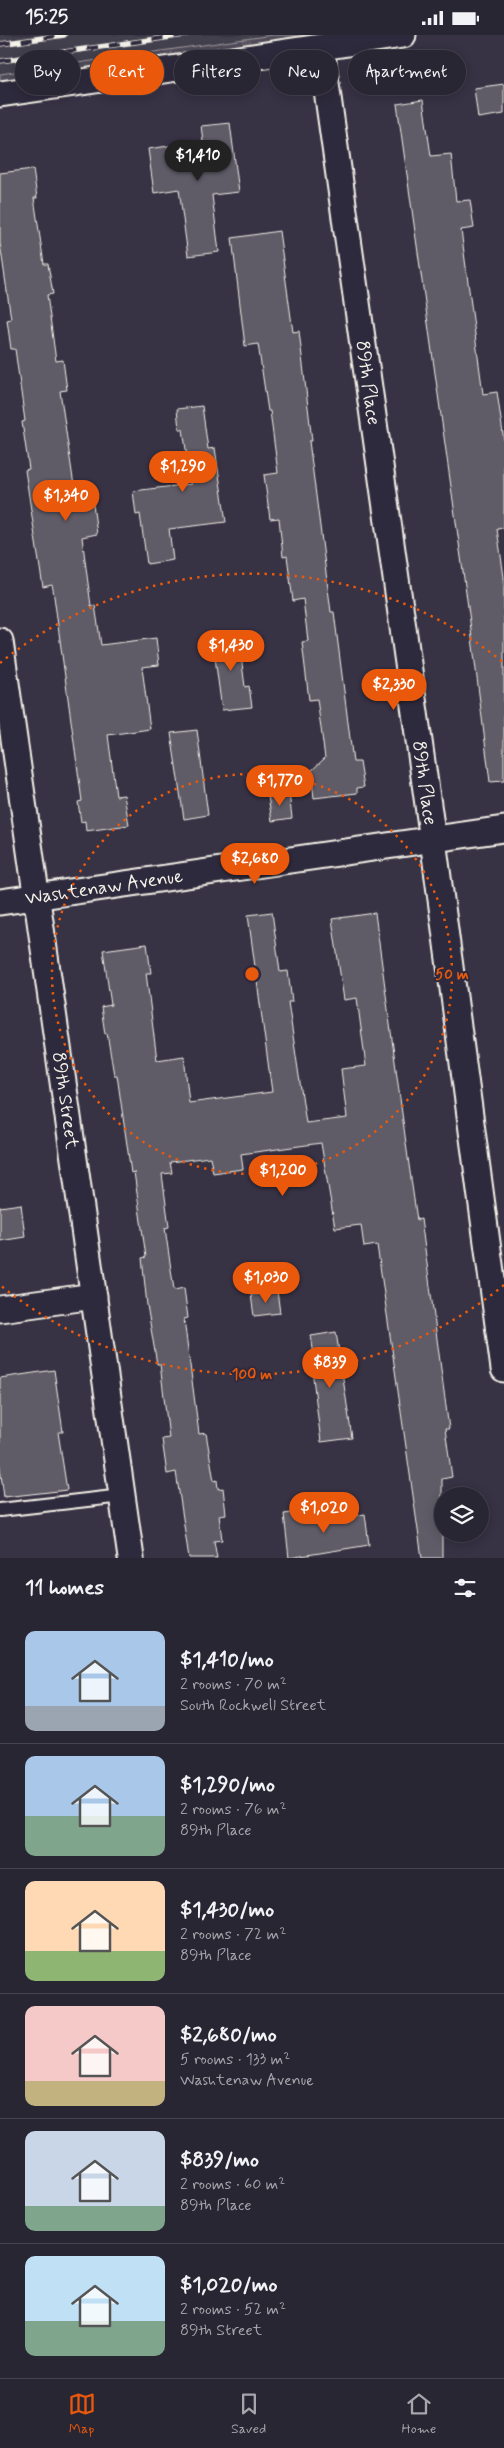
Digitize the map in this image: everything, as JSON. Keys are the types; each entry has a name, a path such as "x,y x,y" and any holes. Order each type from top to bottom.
{"street":[{"path":"0,95 403,35"},
{"name":"89th Place","path":"321,48 433,839 504,1369"},
{"name":"89th Street","path":"0,641 4,698 36,897 131,1558"},
{"name":"Washtenaw Avenue","path":"0,902 504,829"},
{"path":"0,1309 94,1296"}],"lane":[{"path":"0,1510 122,1495"}],"shaded area":[{"path":"0,35 273,35 164,51 90,50 90,61 80,63 80,50 15,50 15,72 0,74"}],"green space":[{"path":"273,35 343,35 242,50 174,50 174,60 164,62 164,51"},
{"path":"90,61 90,73 80,74 80,63"},
{"path":"15,72 15,84 0,86 0,74"}],"building":[{"path":"504,84 504,114 478,118 474,88"},
{"path":"423,100 431,156 451,154 456,201 470,200 474,228 461,230 483,394 497,392 504,441 504,528 497,529 504,577 504,781 490,782 469,614 397,104"},
{"path":"230,123 239,192 212,195 219,252 188,256 179,189 154,193 148,149 203,141 201,126"},
{"path":"33,169 37,198 34,198 44,264 48,264 53,294 47,295 56,361 63,360 67,390 60,391 77,506 93,504 97,534 82,537 91,606 95,605 101,645 156,638 159,665 142,667 150,729 108,735 116,796 124,795 129,825 86,831 85,821 81,822 78,802 82,801 53,589 52,585 43,587 25,470 29,469 22,422 25,421 15,349 11,349 7,320 11,319 0,243 0,173"},
{"path":"279,231 293,332 299,331 312,441 309,441 331,612 334,612 353,762 360,762 364,787 357,788 357,793 314,798 311,771 325,758 317,699 309,700 302,642 308,641 303,599 293,601 287,556 283,557 279,518 270,519 264,475 278,473 270,411 268,411 258,344 245,346 232,238"},
{"path":"202,406 208,449 215,448 226,522 169,529 173,560 147,564 140,514 136,515 133,491 191,484 183,429 179,429 177,409"},
{"path":"238,632 245,687 249,686 252,707 222,710 212,635"},
{"path":"197,730 208,815 184,819 171,733"},
{"path":"289,793 292,818 272,821 268,796"},
{"path":"272,912 280,972 288,971 292,1002 288,1002 306,1123 347,1118 341,1069 366,1066 357,998 344,1000 332,919 375,913 408,1158 417,1220 421,1219 449,1429 445,1429 452,1477 442,1479 442,1487 434,1487 434,1542 442,1542 442,1558 422,1558 377,1245 364,1247 361,1225 335,1228 321,1143 241,1154 243,1169 213,1173 210,1157 170,1162 172,1173 162,1174 169,1227 165,1228 174,1290 184,1288 188,1318 184,1319 199,1434 206,1433 214,1481 217,1480 218,1489 223,1488 226,1514 219,1515 222,1540 214,1541 217,1558 189,1558 176,1472 167,1474 162,1439 169,1438 160,1364 157,1364 147,1305 142,1258 146,1257 134,1172 131,1173 117,1075 114,1075 101,1007 111,1005 103,950 147,944 151,973 146,973 157,1060 184,1056 189,1103 272,1092 248,915"},
{"path":"21,1204 25,1237 0,1241 0,1207"},
{"path":"277,1291 280,1313 254,1316 251,1295"},
{"path":"336,1332 352,1438 321,1442 311,1361 315,1361 311,1336"},
{"path":"54,1370 63,1432 58,1432 67,1490 4,1497 0,1467 0,1378"},
{"path":"307,1511 308,1523 365,1514 369,1545 289,1558 284,1514"}],"railway":[{"path":"0,44 64,35"},
{"path":"0,61 185,35"}]}
